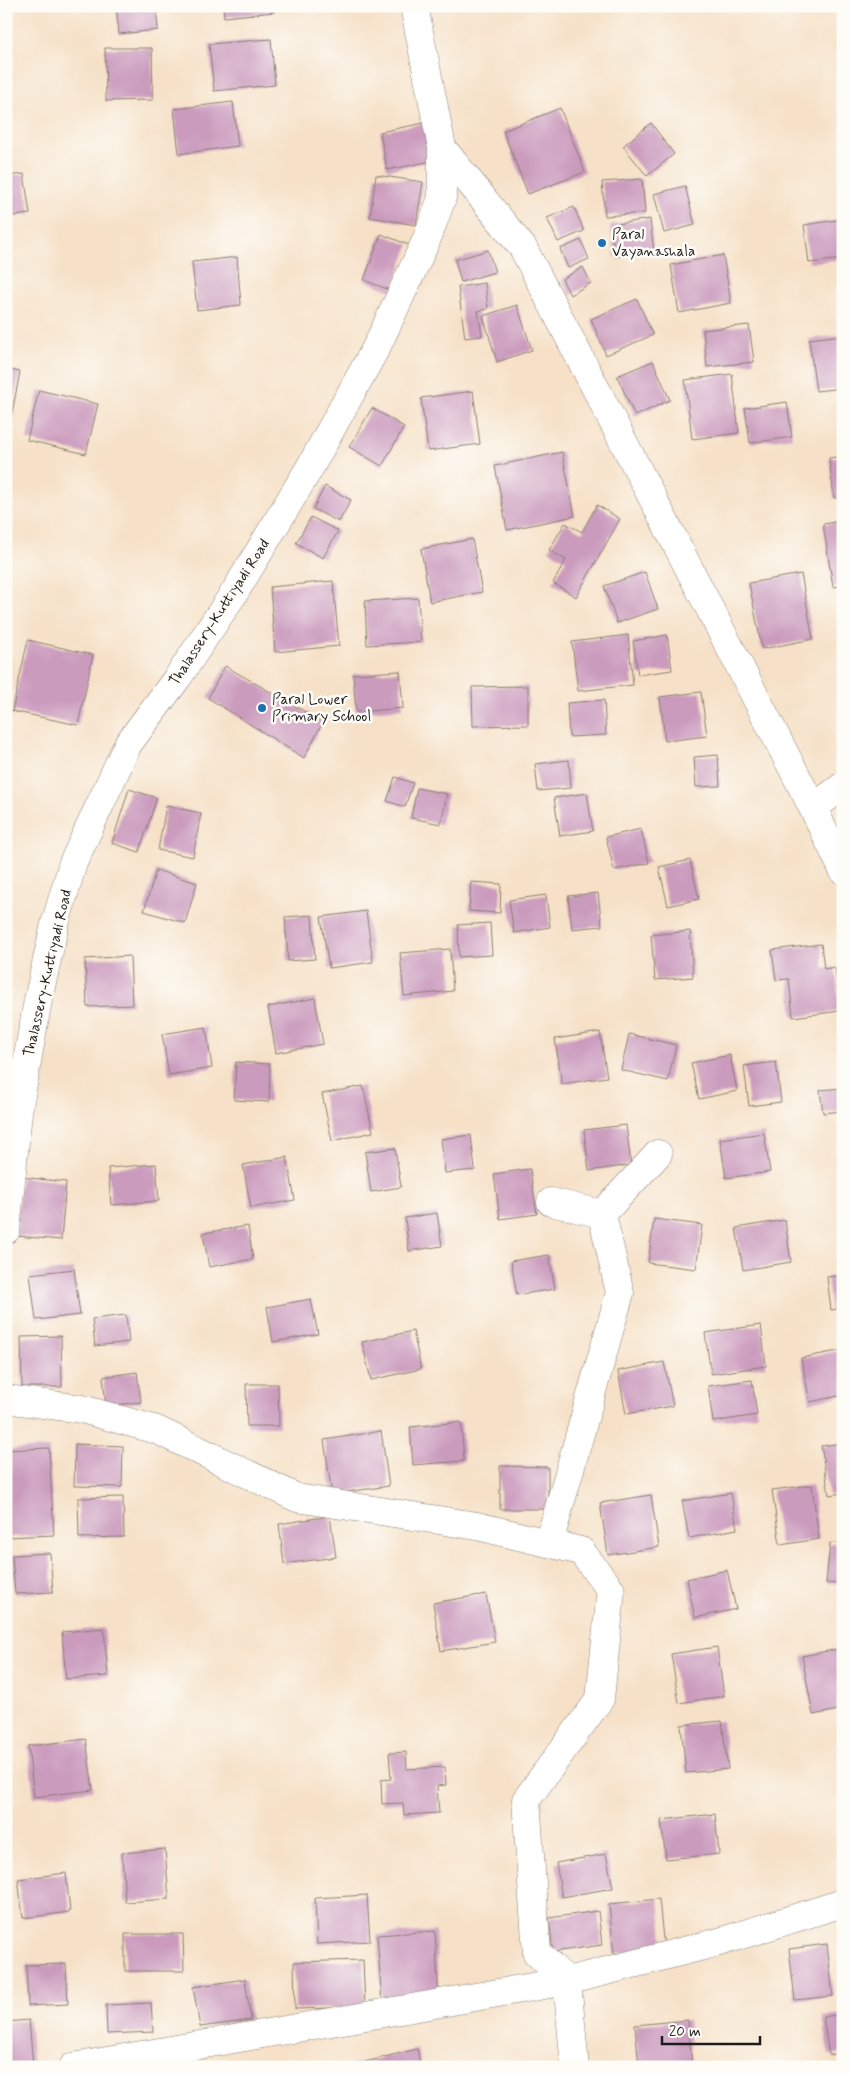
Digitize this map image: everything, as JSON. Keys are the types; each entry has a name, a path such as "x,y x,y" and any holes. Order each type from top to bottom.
{"street":[{"name":"Thalassery-Kuttiyadi Road","path":"6,1230 18,1112 36,1010 55,924 73,863 128,744 178,677 236,590 309,469 377,346 426,241 442,198 442,148 414,6"},
{"path":"442,148 523,248 813,808 843,870"},
{"path":"813,808 843,786"},
{"path":"602,1214 658,1154"},
{"path":"551,1202 602,1214"},
{"path":"549,1543 620,1293 602,1214"},
{"path":"6,1399 82,1409 157,1430 297,1498 476,1526 581,1551 611,1590 600,1699 526,1800 537,1954 567,1981 575,2067"},
{"path":"73,2067 567,1981 719,1942 843,1903"}],"building":[{"path":"116,6 156,6 158,30 119,34"},
{"path":"223,6 273,6 274,12 224,17"},
{"path":"271,39 275,85 214,91 209,44"},
{"path":"105,48 152,48 153,100 106,101"},
{"path":"233,102 238,146 179,154 174,109"},
{"path":"560,108 585,172 528,194 503,131"},
{"path":"424,123 432,161 387,170 380,132"},
{"path":"651,123 674,154 647,176 623,146"},
{"path":"24,174 30,214 6,217 6,176"},
{"path":"376,175 423,182 416,225 370,217"},
{"path":"642,179 645,213 605,216 602,182"},
{"path":"685,186 695,225 664,233 654,194"},
{"path":"574,207 584,231 558,242 547,218"},
{"path":"650,219 654,252 615,257 610,225"},
{"path":"843,219 843,259 809,263 804,225"},
{"path":"381,234 409,245 392,291 364,280"},
{"path":"581,240 589,259 568,268 560,249"},
{"path":"488,250 495,272 461,282 455,260"},
{"path":"723,255 731,303 679,313 671,265"},
{"path":"237,257 241,305 197,310 192,262"},
{"path":"583,267 591,283 570,295 562,279"},
{"path":"485,283 488,309 478,311 482,336 465,338 458,287"},
{"path":"637,299 653,335 606,355 591,319"},
{"path":"517,305 532,350 497,362 483,316"},
{"path":"749,325 754,362 707,367 703,330"},
{"path":"843,335 843,388 816,391 809,339"},
{"path":"653,361 670,400 635,416 617,376"},
{"path":"6,369 20,372 10,423 6,422"},
{"path":"732,374 739,433 692,439 685,380"},
{"path":"39,390 98,404 86,454 27,440"},
{"path":"473,391 480,444 428,451 421,398"},
{"path":"787,402 792,437 750,443 745,408"},
{"path":"372,408 404,427 382,466 349,447"},
{"path":"562,452 575,516 507,530 495,466"},
{"path":"843,456 843,497 834,498 829,458"},
{"path":"325,486 351,500 339,522 313,509"},
{"path":"597,505 620,519 576,597 553,583 566,560 549,550 565,523 582,532"},
{"path":"311,517 338,531 323,558 296,543"},
{"path":"843,521 843,586 833,587 823,524"},
{"path":"472,539 482,592 430,602 421,549"},
{"path":"645,572 658,609 617,623 604,586"},
{"path":"801,574 813,639 762,649 749,583"},
{"path":"333,581 339,646 275,652 270,587"},
{"path":"418,598 421,642 367,645 365,601"},
{"path":"628,635 633,685 578,691 572,642"},
{"path":"667,635 672,670 638,675 633,641"},
{"path":"28,640 93,655 78,725 12,711"},
{"name":"Paral Lower Primary School","path":"225,666 323,722 304,758 208,698"},
{"path":"400,671 403,708 356,712 353,674"},
{"path":"528,686 528,725 473,726 472,687"},
{"path":"701,692 707,736 665,741 660,697"},
{"path":"604,700 606,735 569,737 567,703"},
{"path":"718,755 720,786 696,787 694,757"},
{"path":"569,760 571,788 538,791 535,764"},
{"path":"395,777 413,783 405,807 387,801"},
{"path":"417,788 447,794 441,824 411,818"},
{"path":"129,789 157,798 139,852 112,843"},
{"path":"587,793 593,831 560,836 554,798"},
{"path":"166,806 201,813 193,857 158,850"},
{"path":"641,829 649,863 614,870 606,837"},
{"path":"690,860 699,899 668,906 659,867"},
{"path":"156,870 197,883 185,923 144,911"},
{"path":"471,882 501,884 500,913 469,911"},
{"path":"598,893 602,926 572,929 568,896"},
{"path":"546,895 550,927 514,933 509,900"},
{"path":"366,911 373,962 329,968 321,917"},
{"path":"312,915 315,959 288,961 285,917"},
{"path":"490,923 492,955 459,957 458,925"},
{"path":"690,931 693,977 655,980 651,935"},
{"path":"821,944 824,969 835,967 840,1011 793,1017 789,979 776,980 772,950"},
{"path":"450,949 453,991 404,996 400,953"},
{"path":"130,956 132,1005 87,1007 85,959"},
{"path":"315,998 323,1044 276,1053 268,1007"},
{"path":"206,1027 212,1068 169,1075 162,1034"},
{"path":"600,1032 607,1077 562,1084 555,1039"},
{"path":"629,1034 676,1045 668,1081 621,1070"},
{"path":"730,1055 737,1091 699,1099 691,1063"},
{"path":"236,1062 270,1064 269,1102 234,1100"},
{"path":"776,1062 781,1102 749,1106 744,1066"},
{"path":"363,1086 373,1132 332,1141 322,1094"},
{"path":"843,1088 843,1111 823,1113 820,1090"},
{"path":"626,1125 631,1165 589,1171 584,1130"},
{"path":"764,1133 770,1172 726,1178 720,1139"},
{"path":"471,1135 475,1170 445,1173 441,1139"},
{"path":"395,1148 401,1187 371,1192 365,1152"},
{"path":"287,1157 295,1200 251,1208 243,1165"},
{"path":"156,1164 159,1201 111,1205 108,1168"},
{"path":"530,1169 537,1214 500,1219 494,1174"},
{"path":"21,1177 66,1182 61,1240 16,1236"},
{"path":"437,1213 442,1246 409,1251 405,1218"},
{"path":"654,1219 702,1225 696,1269 648,1263"},
{"path":"785,1220 791,1262 743,1270 736,1228"},
{"path":"248,1226 253,1259 209,1267 203,1233"},
{"path":"549,1255 555,1289 517,1295 511,1261"},
{"path":"74,1269 80,1315 36,1320 30,1274"},
{"path":"843,1275 843,1308 831,1310 827,1277"},
{"path":"311,1299 318,1334 273,1342 267,1307"},
{"path":"126,1315 129,1342 95,1346 92,1319"},
{"path":"761,1325 766,1366 711,1374 705,1333"},
{"path":"413,1331 421,1369 371,1380 362,1342"},
{"path":"61,1336 62,1387 22,1387 21,1337"},
{"path":"843,1350 843,1395 810,1402 801,1358"},
{"path":"664,1362 673,1406 626,1414 618,1371"},
{"path":"137,1372 141,1402 106,1406 103,1377"},
{"path":"752,1380 757,1415 713,1422 708,1386"},
{"path":"246,1384 278,1384 279,1426 247,1426"},
{"path":"461,1422 464,1461 413,1465 410,1427"},
{"path":"381,1431 389,1486 332,1494 324,1440"},
{"path":"843,1443 843,1493 829,1495 821,1446"},
{"path":"75,1444 123,1446 122,1487 74,1486"},
{"path":"49,1448 54,1535 6,1537 6,1450"},
{"path":"500,1466 548,1467 548,1509 500,1509"},
{"path":"812,1485 819,1539 780,1545 772,1490"},
{"path":"731,1493 737,1529 689,1538 682,1501"},
{"path":"651,1495 659,1547 608,1555 600,1503"},
{"path":"123,1497 124,1537 79,1538 78,1498"},
{"path":"330,1516 336,1557 284,1564 279,1524"},
{"path":"830,1543 843,1544 843,1584 826,1583"},
{"path":"50,1553 53,1592 15,1594 12,1555"},
{"path":"727,1570 736,1609 695,1618 687,1579"},
{"path":"486,1594 495,1642 441,1651 433,1603"},
{"path":"104,1628 108,1676 66,1679 62,1632"},
{"path":"717,1647 724,1696 679,1703 671,1654"},
{"path":"843,1648 843,1709 813,1715 802,1656"},
{"path":"722,1721 728,1769 686,1773 681,1725"},
{"path":"86,1739 93,1790 34,1797 28,1746"},
{"path":"406,1752 407,1769 445,1767 446,1785 437,1786 439,1813 404,1815 403,1803 382,1804 381,1780 391,1779 389,1753"},
{"path":"715,1814 719,1854 666,1859 661,1820"},
{"path":"165,1849 169,1899 125,1902 122,1853"},
{"path":"606,1854 613,1888 562,1897 556,1863"},
{"path":"66,1873 70,1912 23,1918 18,1879"},
{"path":"367,1895 370,1941 317,1944 315,1898"},
{"path":"659,1899 664,1949 614,1954 609,1904"},
{"path":"598,1911 602,1945 553,1952 549,1918"},
{"path":"435,1931 439,2000 382,2003 377,1935"},
{"path":"125,1934 183,1934 184,1971 125,1971"},
{"path":"827,1944 833,1996 795,2000 789,1949"},
{"path":"363,1960 365,2007 295,2009 294,1962"},
{"path":"66,1964 68,2004 28,2006 26,1965"},
{"path":"245,1979 251,2020 200,2027 193,1987"},
{"path":"151,2003 153,2032 107,2034 106,2005"},
{"path":"843,2014 843,2053 829,2055 823,2017"},
{"path":"29,2020 33,2065 6,2067 6,2022"},
{"path":"688,2020 692,2067 639,2067 635,2025"},
{"path":"417,2049 421,2067 349,2067 349,2066"}],"place":[{"name":"Paral Vayanashala","path":"602,243"},
{"name":"Paral Lower Primary School","path":"262,708"}]}
